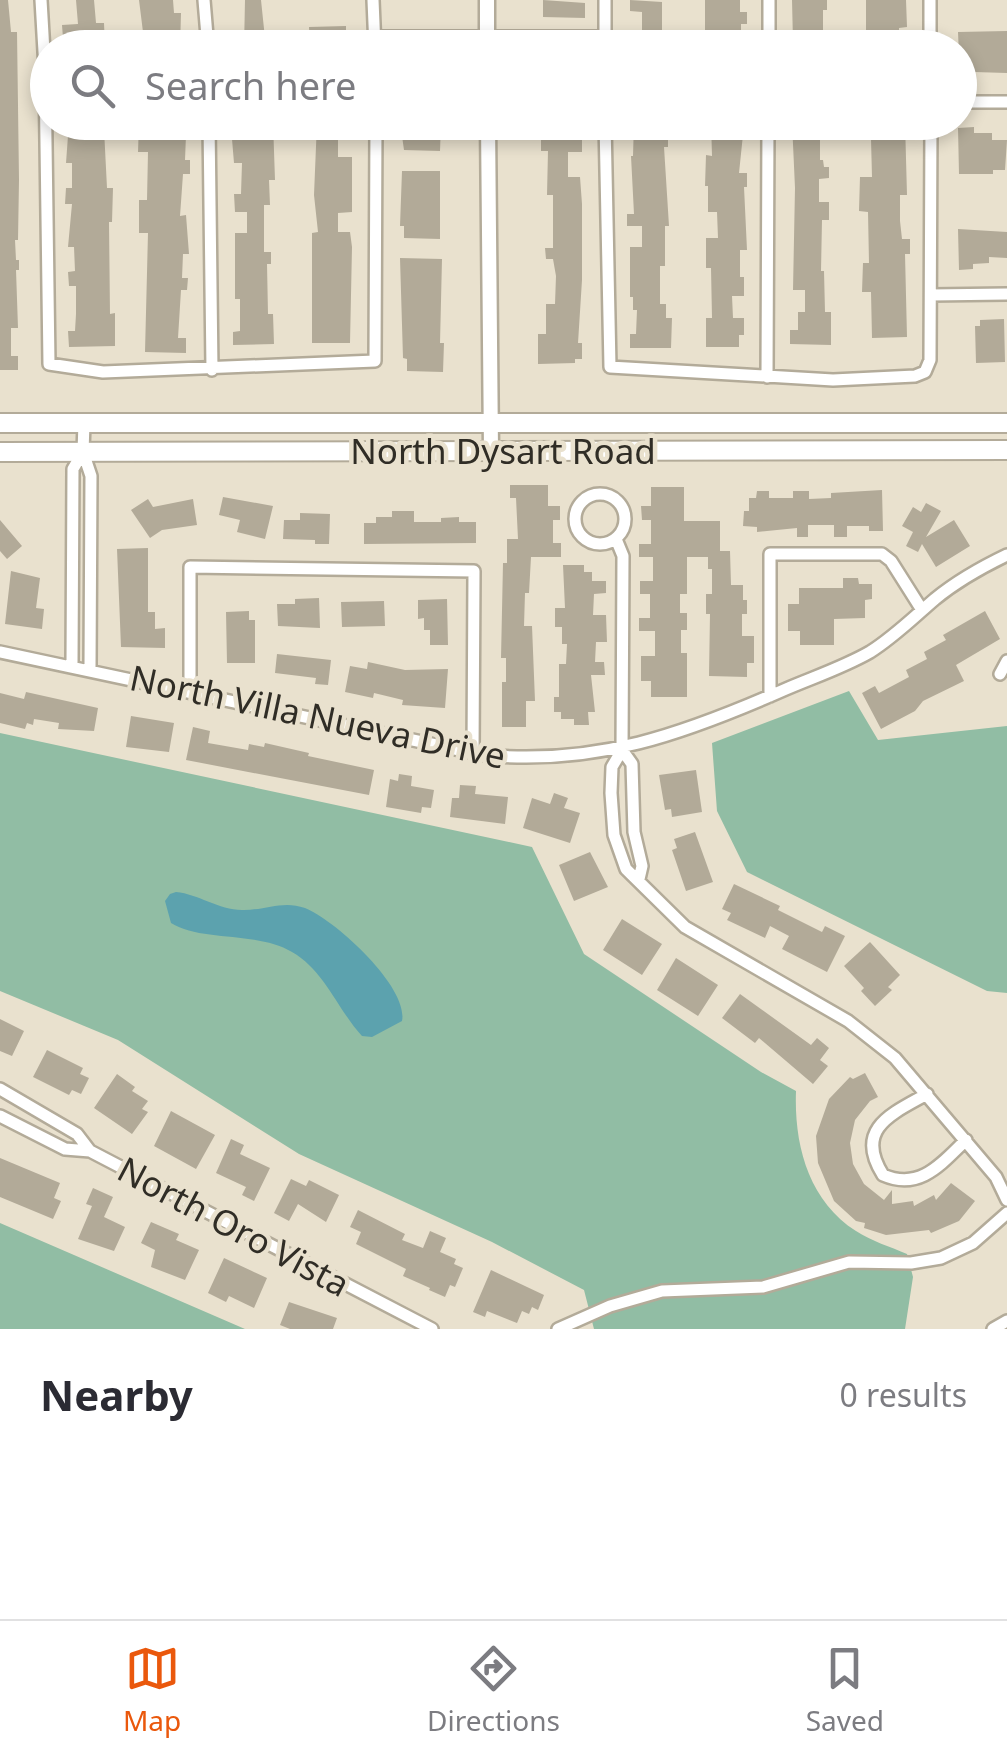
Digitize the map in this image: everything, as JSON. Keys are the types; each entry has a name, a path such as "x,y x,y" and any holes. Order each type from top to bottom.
{"main road":[{"name":"North Dysart Road","path":"0,423 1007,423"},
{"name":"North Dysart Road","path":"0,452 1007,450"}],"street":[{"path":"41,0 43,30"},
{"path":"204,0 206,30"},
{"path":"373,0 374,30"},
{"path":"487,0 487,30"},
{"path":"605,0 605,30"},
{"path":"768,30 769,0"},
{"path":"930,0 930,30"},
{"path":"977,102 1007,102"},
{"path":"46,140 49,364 103,372 375,362 376,140"},
{"path":"209,140 212,370"},
{"path":"488,140 490,450"},
{"path":"606,140 610,367 833,380 914,376 925,372 930,360 930,140"},
{"path":"767,377 768,140"},
{"path":"931,295 1007,294"},
{"path":"84,423 84,452 91,476 90,669"},
{"path":"72,665 73,469 84,452"},
{"path":"597,493 619,502 626,517 616,539 600,544 578,532 575,516 582,500 597,493"},
{"path":"616,539 623,556 622,750 612,767 614,835 626,869 685,927 848,1021 894,1058 996,1177 1007,1200"},
{"path":"770,696 770,554 882,554 891,560 922,610"},
{"name":"North Villa Nueva Drive","path":"0,652 472,754 557,758 622,750 688,730 868,652 961,580 1007,555"},
{"path":"190,691 190,567 474,571 472,754"},
{"path":"1000,674 1007,661"},
{"path":"622,750 632,764 634,832 642,866 639,878"},
{"name":"North Oro Vista","path":"0,1089 64,1125 90,1151"},
{"path":"927,1094 876,1127 872,1141 874,1160 883,1175 910,1182 934,1172 966,1140"},
{"name":"North Oro Vista","path":"0,1116 65,1149 90,1151 432,1329"},
{"path":"558,1329 610,1306 662,1291 763,1287 849,1262 940,1258 973,1243 1007,1214"},
{"path":"993,1329 1007,1321"}],"green space":[{"path":"849,691 878,740 1007,726 1007,993 987,991 747,872 717,811 712,743"},
{"path":"0,733 532,847 584,954 761,1072 796,1091 801,1150 826,1204 856,1231 907,1254 913,1277 905,1329 594,1329 584,1290 492,1242 299,1154 118,1040 0,991"},
{"path":"0,1223 245,1329 0,1329"}],"water":[{"path":"176,892 235,910 289,905 318,915 351,940 382,973 401,1007 402,1021 372,1037 362,1036 313,969 292,952 263,941 198,933 171,923 165,901"}],"building":[{"path":"0,0 8,0 11,32 17,32 18,328 11,328 11,356 18,356 18,370 0,370"},
{"path":"76,0 94,0 96,23 104,23 104,30 62,30 62,25 78,24"},
{"path":"139,0 173,0 174,13 181,13 181,30 143,30"},
{"path":"245,0 261,0 264,30 244,30"},
{"path":"543,0 585,3 585,18 543,17"},
{"path":"630,0 662,2 662,30 642,30 642,12 630,11"},
{"path":"705,0 740,0 740,12 747,12 747,24 741,24 741,30 705,30"},
{"path":"792,0 827,0 823,30 793,30"},
{"path":"866,0 906,0 907,27 866,30"},
{"path":"346,26 346,30 309,30"},
{"path":"1007,31 1007,73 977,72 977,32"},
{"path":"977,133 992,133 992,140 1007,140 1005,170 959,174 958,140 977,140"},
{"path":"68,140 105,140 107,188 113,188 109,222 110,314 115,313 115,346 69,347 68,331 75,331 76,286 69,286 68,272 75,271 74,247 68,247 72,204 65,204 66,188 72,188 72,163 66,163"},
{"path":"138,140 186,140 185,160 190,160 190,174 183,174 180,216 186,215 189,254 183,254 182,278 188,278 187,290 181,290 178,338 186,338 186,353 145,352 148,233 139,233 139,200 147,200 148,152 138,152"},
{"path":"232,140 274,140 275,180 269,180 270,205 264,205 264,252 271,252 271,264 267,264 268,314 273,314 274,344 233,345 233,332 240,331 240,299 235,299 235,233 247,233 247,212 235,212 234,194 241,194 242,163 234,163"},
{"path":"316,140 338,140 338,157 352,157 352,212 338,213 338,232 350,232 352,247 350,343 312,343 312,233 318,232 314,195"},
{"path":"403,140 440,140 440,151 404,150"},
{"path":"541,140 582,140 582,152 568,152 568,177 580,177 582,204 578,343 582,343 582,359 575,359 575,363 538,364 538,334 546,334 546,304 555,304 556,276 553,259 546,259 545,248 553,248 553,195 547,195 548,151 541,151"},
{"path":"633,140 668,140 668,147 664,147 669,226 665,226 665,266 660,266 660,304 666,304 666,318 672,318 671,348 630,348 630,334 636,334 637,310 633,310 630,297 630,247 642,247 642,226 627,226 627,214 634,214"},
{"path":"712,140 742,140 739,173 747,173 747,250 740,250 744,296 732,296 733,318 744,318 739,347 706,347 706,318 712,318 706,238 718,238 717,212 708,212 705,186 706,155 712,156"},
{"path":"793,140 820,140 820,160 824,167 829,167 829,178 819,179 819,202 829,202 829,220 822,220 821,271 825,312 831,312 831,345 790,344 790,330 798,330 798,312 805,312 805,290 793,290"},
{"path":"871,140 905,140 907,195 900,195 900,221 902,239 910,239 910,254 905,254 907,337 872,338 871,292 862,292 863,263 869,263 868,212 859,211 860,177 872,177"},
{"path":"402,171 440,171 440,239 404,238 404,226 400,226"},
{"path":"958,229 1007,232 1007,258 989,257 989,263 959,270"},
{"path":"400,258 442,259 443,372 407,371 407,359 403,358"},
{"path":"1004,319 1005,362 976,363 975,326 980,326 980,320"},
{"path":"510,485 548,485 548,506 560,506 560,520 553,520 553,543 561,543 561,557 531,557 529,593 525,593 524,626 532,626 535,701 526,701 526,727 502,727 502,682 506,682 506,658 501,658 503,563 507,563 507,539 518,539 516,498 510,498"},
{"path":"651,487 684,487 684,521 720,521 720,551 730,551 731,585 743,585 743,600 747,600 747,614 742,614 742,636 754,636 754,663 747,663 747,677 709,676 710,614 706,614 706,594 712,594 712,569 708,569 708,557 687,557 687,594 680,594 680,613 687,613 687,630 681,630 681,653 687,653 687,697 651,697 651,681 641,681 641,656 655,656 655,631 639,631 639,618 650,618 650,594 640,594 640,581 653,581 653,557 639,557 639,544 651,544 651,520 642,520 641,506 651,506"},
{"path":"882,490 883,531 869,531 869,526 847,526 847,537 834,537 834,525 808,525 808,537 797,537 797,528 757,532 757,527 743,526 749,498 756,498 757,491 769,491 769,498 793,498 793,491 809,491 809,499 831,498 831,493"},
{"path":"223,497 273,506 265,539 237,532 240,520 219,515"},
{"path":"148,499 153,507 193,499 197,525 162,530 150,538 131,510"},
{"path":"926,503 941,511 926,537 954,520 970,546 936,567 922,544 918,552 906,546 913,532 902,526 913,507 921,512"},
{"path":"392,511 414,511 414,522 459,517 459,522 476,522 476,543 364,544 364,523 376,523 376,517 392,517"},
{"path":"300,513 330,514 329,544 283,539 284,520 300,520"},
{"path":"0,520 22,546 7,559 0,551"},
{"path":"148,548 148,612 155,612 155,629 165,628 165,648 121,647 117,549"},
{"path":"563,565 584,565 584,572 592,572 592,581 606,581 606,593 594,594 593,615 606,615 607,642 596,642 595,662 604,662 605,675 591,675 595,712 588,712 589,725 574,725 574,719 561,719 561,712 554,712 554,697 559,697 559,664 566,664 567,644 562,644 562,627 555,627 555,608 565,608"},
{"path":"11,571 40,578 36,608 44,609 42,629 5,624"},
{"path":"843,578 858,578 859,584 872,584 872,599 865,600 865,618 834,619 834,645 800,645 800,631 788,631 788,604 799,604 799,588 843,588"},
{"path":"319,598 320,628 278,626 277,604"},
{"path":"447,599 448,645 430,645 430,630 424,630 424,618 418,619 418,600"},
{"path":"384,601 385,626 342,627 341,602"},
{"path":"249,611 249,620 255,620 255,663 227,663 226,612"},
{"path":"985,611 1000,639 956,665 964,681 923,701 915,711 881,729 862,693 875,686 879,693 909,677 906,670 927,659 924,652 946,640 943,635"},
{"path":"277,654 331,660 328,685 315,684 316,678 275,673"},
{"path":"368,662 405,670 448,669 445,708 402,705 403,700 374,693 373,698 345,692 350,666 367,669"},
{"path":"26,692 98,708 94,731 58,729 59,723 34,719 33,725 27,723 25,729 0,723 0,693 24,699"},
{"path":"131,716 174,723 169,752 126,747"},
{"path":"193,727 210,731 208,743 248,750 249,744 264,747 265,743 374,770 369,795 186,760"},
{"path":"696,770 702,812 672,817 671,809 665,810 659,775"},
{"path":"399,774 412,776 411,786 434,790 431,808 422,807 421,813 386,807 390,779 398,781"},
{"path":"460,785 476,786 475,794 508,797 505,824 450,817 452,798 459,798"},
{"path":"554,793 568,798 564,808 580,813 570,843 523,828 532,798 550,804"},
{"path":"695,832 713,882 686,891 672,850 677,848 674,839"},
{"path":"590,852 608,887 574,901 559,865"},
{"path":"734,884 822,932 825,926 845,936 827,972 782,949 789,936 770,926 765,938 727,920 731,913 722,909"},
{"path":"622,919 662,944 642,975 603,950"},
{"path":"870,942 900,975 888,987 892,990 875,1006 844,966"},
{"path":"676,958 718,985 698,1016 657,990"},
{"path":"740,994 811,1045 817,1038 829,1048 820,1060 828,1066 813,1084 759,1038 755,1043 722,1018"},
{"path":"0,1019 24,1031 12,1056 0,1051"},
{"path":"47,1050 83,1068 80,1074 89,1078 81,1094 72,1090 69,1095 33,1077"},
{"path":"865,1073 878,1097 855,1120 850,1143 853,1164 864,1184 884,1200 892,1190 892,1204 913,1201 914,1206 934,1195 936,1200 951,1183 975,1201 959,1221 931,1233 929,1230 886,1235 864,1228 865,1223 856,1221 834,1201 818,1163 816,1136 829,1099 850,1077"},
{"path":"117,1074 148,1101 142,1109 148,1112 132,1134 94,1108"},
{"path":"171,1111 215,1135 196,1169 154,1146"},
{"path":"231,1139 244,1145 240,1154 270,1168 254,1201 242,1195 246,1187 216,1173"},
{"path":"0,1158 60,1183 54,1198 61,1201 53,1219 0,1197"},
{"path":"291,1179 306,1186 309,1180 339,1195 326,1222 298,1204 289,1221 274,1213"},
{"path":"93,1188 113,1197 104,1217 125,1227 114,1251 78,1239 92,1206 86,1204"},
{"path":"358,1210 405,1234 402,1240 423,1248 430,1231 446,1238 440,1252 456,1259 454,1264 463,1268 455,1287 450,1285 445,1297 403,1276 406,1269 356,1244 361,1232 350,1227"},
{"path":"151,1222 179,1234 176,1240 199,1250 185,1280 151,1267 155,1250 141,1243"},
{"path":"224,1258 267,1278 254,1308 229,1296 226,1302 208,1293"},
{"path":"491,1270 544,1295 538,1310 532,1307 529,1314 522,1311 517,1323 487,1311 485,1317 473,1312"},
{"path":"289,1302 337,1318 333,1329 290,1329 280,1325"}]}
